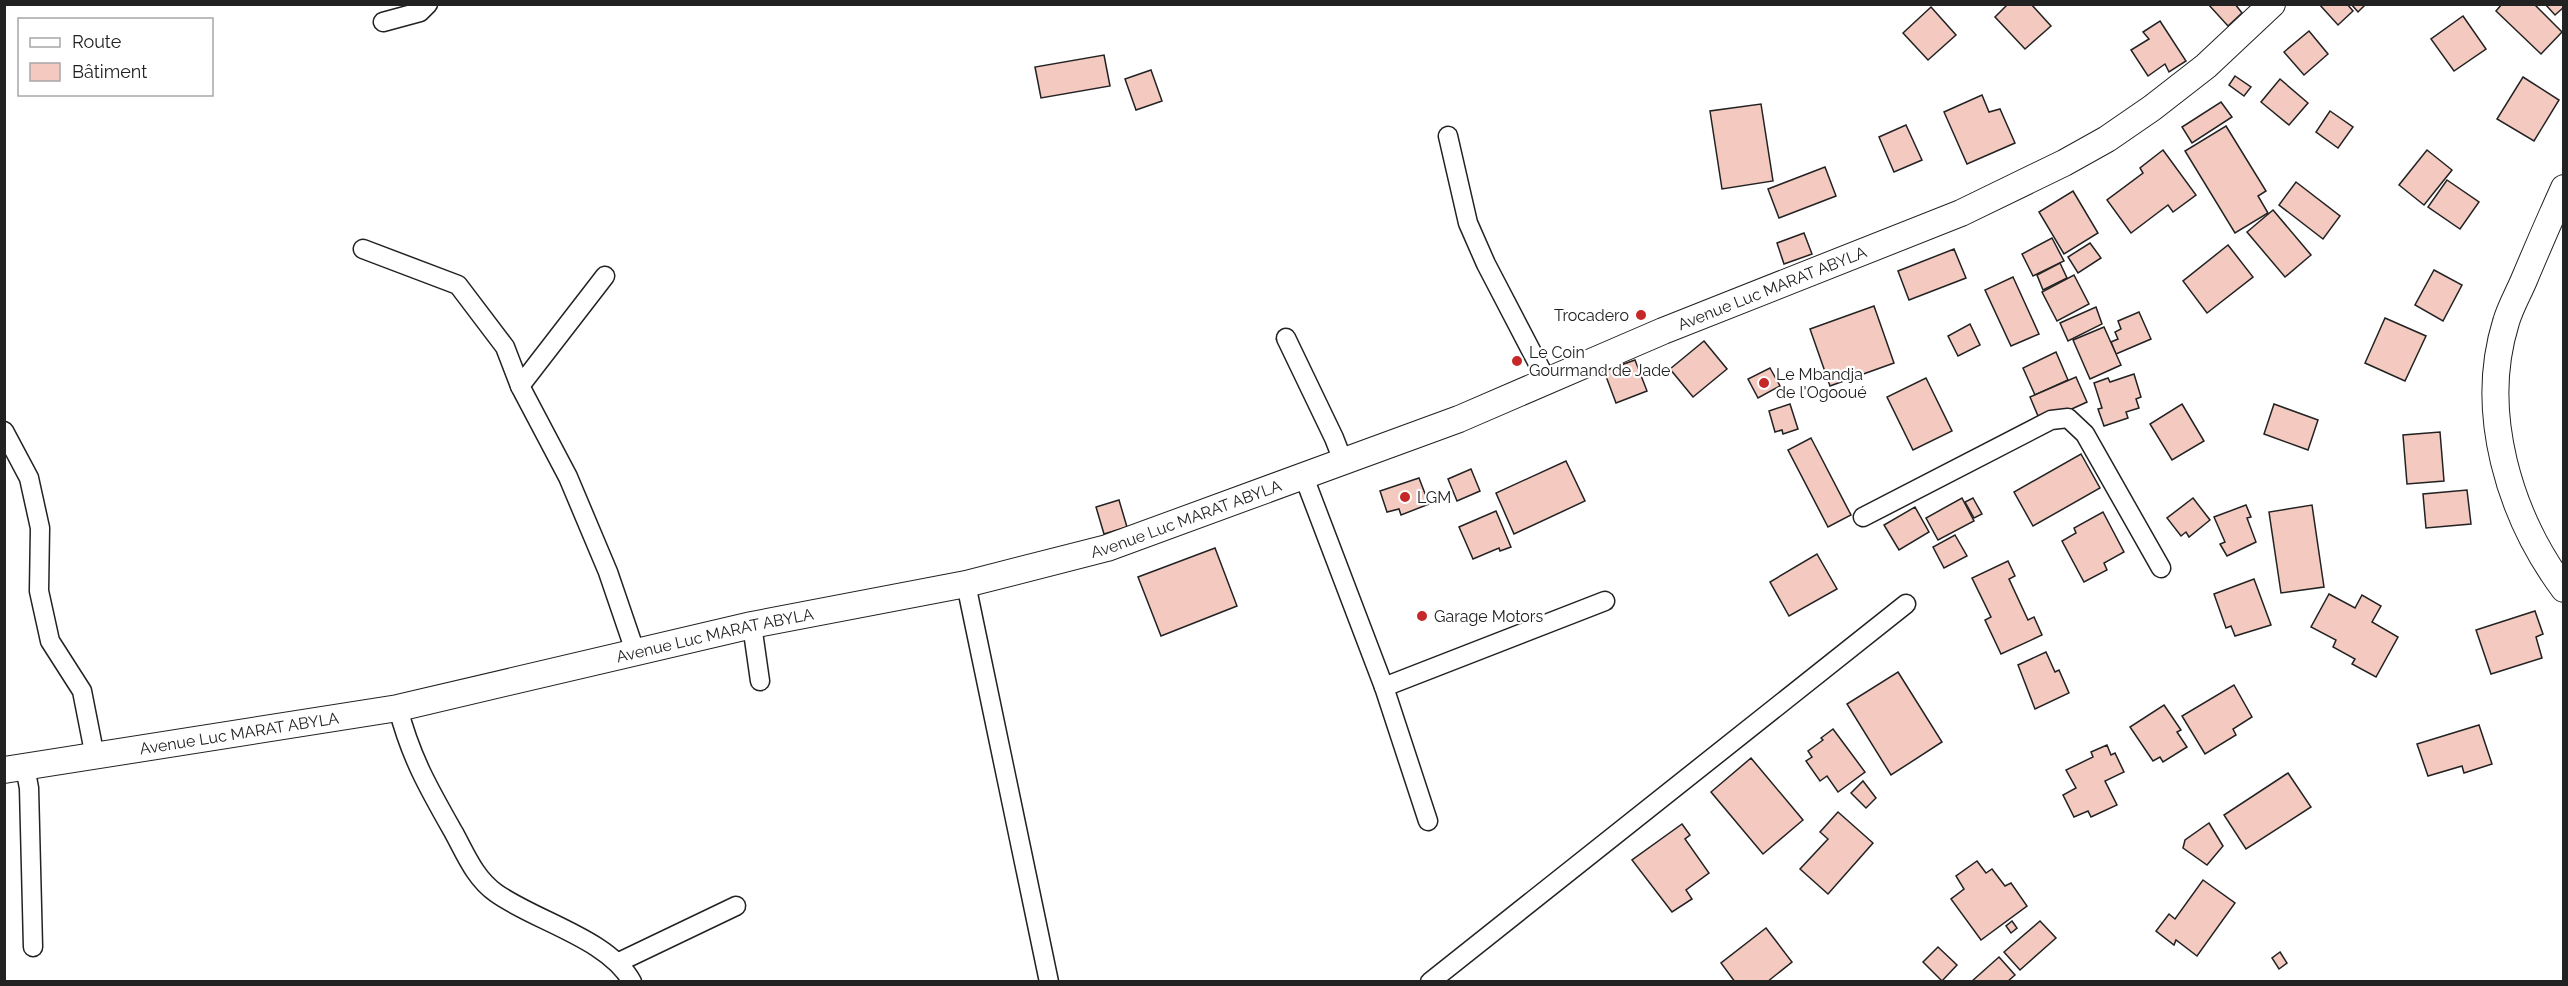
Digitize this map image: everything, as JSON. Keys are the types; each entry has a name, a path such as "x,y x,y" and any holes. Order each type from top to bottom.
{"street":[{"path":"383,22 420,12 428,4"},
{"name":"Avenue Luc MARAT ABYLA","path":"14,768 398,708 752,626 966,584 1107,548 1459,419 1663,331 1961,213 2064,163 2107,139 2152,108 2205,66 2272,4"},
{"path":"1448,136 1468,223 1486,264 1546,381"},
{"path":"2564,188 2506,322 2496,375 2497,421 2510,485 2526,524 2564,589"},
{"path":"363,249 458,285 505,346 520,386 568,477 608,572 636,654"},
{"path":"520,386 605,276"},
{"path":"1286,338 1343,461"},
{"path":"1863,517 2051,420 2068,418 2085,434 2161,568"},
{"path":"4,431 29,478 40,528 39,591 50,641 82,690 95,757"},
{"path":"1304,477 1384,687 1428,821"},
{"path":"966,584 1049,981"},
{"path":"1384,687 1605,601"},
{"path":"1430,981 1906,604"},
{"path":"752,626 760,681"},
{"path":"398,708 418,770 477,876 496,893 598,948 619,962 632,981"},
{"path":"14,768 29,789 33,947"},
{"path":"619,962 736,906"}],"building":[{"path":"2008,4 2031,4 2051,26 2025,49 1995,17"},
{"path":"2208,4 2235,4 2242,13 2228,26"},
{"path":"2319,4 2347,4 2353,11 2338,25"},
{"path":"2351,4 2366,4 2358,12"},
{"path":"2502,4 2534,4 2562,32 2541,54 2496,11"},
{"path":"2545,4 2564,4 2564,7 2555,15"},
{"path":"1931,7 1956,35 1928,60 1903,33"},
{"path":"2463,16 2486,49 2454,71 2431,39"},
{"path":"2160,21 2186,61 2169,72 2165,64 2148,76 2131,50 2149,39 2143,32"},
{"path":"2309,31 2328,54 2304,75 2284,52"},
{"path":"1104,55 1110,86 1041,98 1035,67"},
{"path":"1151,70 1162,101 1136,110 1125,79"},
{"path":"2235,76 2251,87 2244,96 2229,85"},
{"path":"2523,77 2559,100 2534,141 2497,119"},
{"path":"2280,79 2308,103 2289,125 2261,102"},
{"path":"1982,95 1989,112 2000,109 2015,143 1967,164 1944,112"},
{"path":"2221,102 2232,117 2192,143 2182,127"},
{"path":"1761,104 1773,181 1722,189 1710,111"},
{"path":"2330,111 2353,127 2338,148 2316,132"},
{"path":"1906,125 1922,160 1894,172 1879,137"},
{"path":"2226,126 2266,191 2258,196 2268,213 2235,233 2185,151"},
{"path":"2163,150 2196,195 2173,212 2168,205 2131,233 2107,200 2143,173 2140,168"},
{"path":"2427,150 2452,170 2424,205 2399,185"},
{"path":"1825,167 1836,196 1779,218 1768,189"},
{"path":"2447,180 2479,202 2460,229 2428,207"},
{"path":"2296,182 2340,216 2323,239 2279,205"},
{"path":"2073,191 2098,233 2064,254 2039,212"},
{"path":"2273,210 2311,255 2285,277 2247,232"},
{"path":"1804,233 1812,254 1784,264 1777,243"},
{"path":"2052,238 2064,261 2033,276 2022,254"},
{"path":"2090,243 2101,258 2078,273 2068,257"},
{"path":"2228,245 2253,277 2207,313 2183,281"},
{"path":"1954,249 1966,278 1909,300 1898,271"},
{"path":"2060,263 2067,278 2043,290 2037,275"},
{"path":"2434,270 2462,285 2443,321 2415,305"},
{"path":"2074,275 2089,304 2057,321 2042,292"},
{"path":"2013,277 2039,334 2011,346 1985,290"},
{"path":"1874,306 1894,363 1830,386 1810,329"},
{"path":"2096,307 2102,324 2068,341 2060,323"},
{"path":"2139,312 2151,339 2116,354 2111,342 2118,339 2115,332 2121,329 2118,321"},
{"path":"2385,318 2426,336 2405,381 2365,363"},
{"path":"1970,324 1980,345 1958,356 1948,336"},
{"path":"2104,327 2121,365 2090,379 2073,340"},
{"path":"1704,341 1727,369 1693,397 1670,369"},
{"path":"2056,352 2068,380 2035,395 2023,368"},
{"path":"1635,360 1647,391 1616,403 1604,371"},
{"name":"Le Mbandja de l'Ogooué","path":"1770,368 1780,386 1758,398 1748,379"},
{"path":"2134,374 2141,397 2136,399 2139,408 2126,412 2128,418 2104,426 2098,409 2102,408 2094,383 2108,378 2110,382"},
{"path":"2076,377 2087,402 2041,423 2030,397"},
{"path":"1926,378 1952,431 1913,450 1887,397"},
{"path":"1790,404 1798,429 1783,434 1782,430 1775,432 1769,411"},
{"path":"2182,404 2204,441 2172,460 2150,424"},
{"path":"2274,404 2318,420 2308,450 2264,434"},
{"path":"2440,432 2444,481 2407,484 2403,435"},
{"path":"1811,438 1851,515 1828,527 1788,450"},
{"path":"2081,454 2100,488 2033,526 2014,492"},
{"path":"1566,461 1585,501 1514,534 1496,493"},
{"path":"1471,469 1480,491 1457,501 1448,479"},
{"name":"LGM","path":"1419,478 1429,504 1401,515 1399,509 1387,512 1380,491"},
{"path":"2467,490 2471,524 2426,528 2423,494"},
{"path":"1962,498 1974,521 1938,540 1926,518"},
{"path":"1973,498 1982,514 1974,518 1965,502"},
{"path":"2193,498 2210,520 2189,537 2186,532 2181,536 2167,518"},
{"path":"1119,500 1127,527 1104,534 1096,507"},
{"path":"2246,505 2251,517 2247,518 2256,542 2227,556 2220,544 2225,542 2214,517"},
{"path":"2312,505 2324,587 2281,593 2269,512"},
{"path":"1915,507 1929,532 1899,550 1884,525"},
{"path":"1496,511 1511,547 1500,551 1499,548 1473,559 1459,527"},
{"path":"2103,512 2124,552 2104,563 2107,570 2084,582 2062,541 2076,533 2074,528"},
{"path":"1955,535 1967,556 1944,568 1933,547"},
{"path":"1215,548 1237,606 1161,636 1138,577"},
{"path":"1817,554 1837,589 1789,616 1770,582"},
{"path":"2008,561 2015,576 2009,579 2028,620 2034,617 2042,635 2001,654 1985,620 1991,617 1972,578"},
{"path":"2254,579 2271,625 2235,636 2231,626 2226,628 2214,594"},
{"path":"2329,594 2355,608 2362,595 2381,606 2372,622 2398,637 2376,677 2352,664 2355,659 2333,647 2336,640 2311,627"},
{"path":"2535,611 2543,634 2536,637 2542,658 2491,674 2476,630"},
{"path":"2046,652 2055,672 2059,670 2069,693 2035,709 2018,665"},
{"path":"1898,672 1942,742 1891,775 1847,704"},
{"path":"2234,685 2252,717 2233,729 2236,735 2205,754 2182,716"},
{"path":"2164,705 2181,730 2177,732 2187,747 2163,762 2160,757 2153,761 2130,727"},
{"path":"2479,725 2492,764 2464,773 2462,766 2428,776 2417,744"},
{"path":"1833,729 1865,772 1838,792 1827,776 1820,781 1806,761 1812,757 1808,751"},
{"path":"2107,745 2111,755 2115,753 2124,772 2105,781 2117,805 2091,817 2088,811 2074,817 2063,795 2076,788 2066,770 2093,757 2091,752"},
{"path":"1751,758 1803,820 1763,854 1711,792"},
{"path":"2288,773 2311,807 2246,849 2224,815"},
{"path":"1863,781 1876,798 1866,808 1851,793"},
{"path":"1838,812 1873,843 1828,894 1800,869 1828,839 1820,832"},
{"path":"2209,823 2223,846 2207,865 2183,848 2185,840"},
{"path":"1682,824 1690,835 1685,839 1709,873 1686,890 1692,899 1672,912 1632,860"},
{"path":"1977,861 1986,873 1992,869 2005,886 2011,883 2027,906 1981,940 1951,899 1964,889 1956,876"},
{"path":"2203,880 2235,903 2197,956 2176,940 2174,945 2156,931 2169,914 2175,919"},
{"path":"2012,921 2017,928 2011,933 2006,926"},
{"path":"2040,921 2056,938 2020,970 2004,952"},
{"path":"1766,928 1792,962 1767,982 1735,982 1721,963"},
{"path":"1938,947 1957,965 1942,981 1923,962"},
{"path":"2280,952 2287,963 2279,969 2272,958"},
{"path":"1999,957 2015,975 2007,982 1971,982"}],"place":[{"name":"Trocadero","path":"1641,315"},
{"name":"Le Coin Gourmand de Jade","path":"1517,361"},
{"name":"Le Mbandja de l'Ogooué","path":"1764,383"},
{"name":"LGM","path":"1405,497"},
{"name":"Garage Motors","path":"1422,616"}]}
